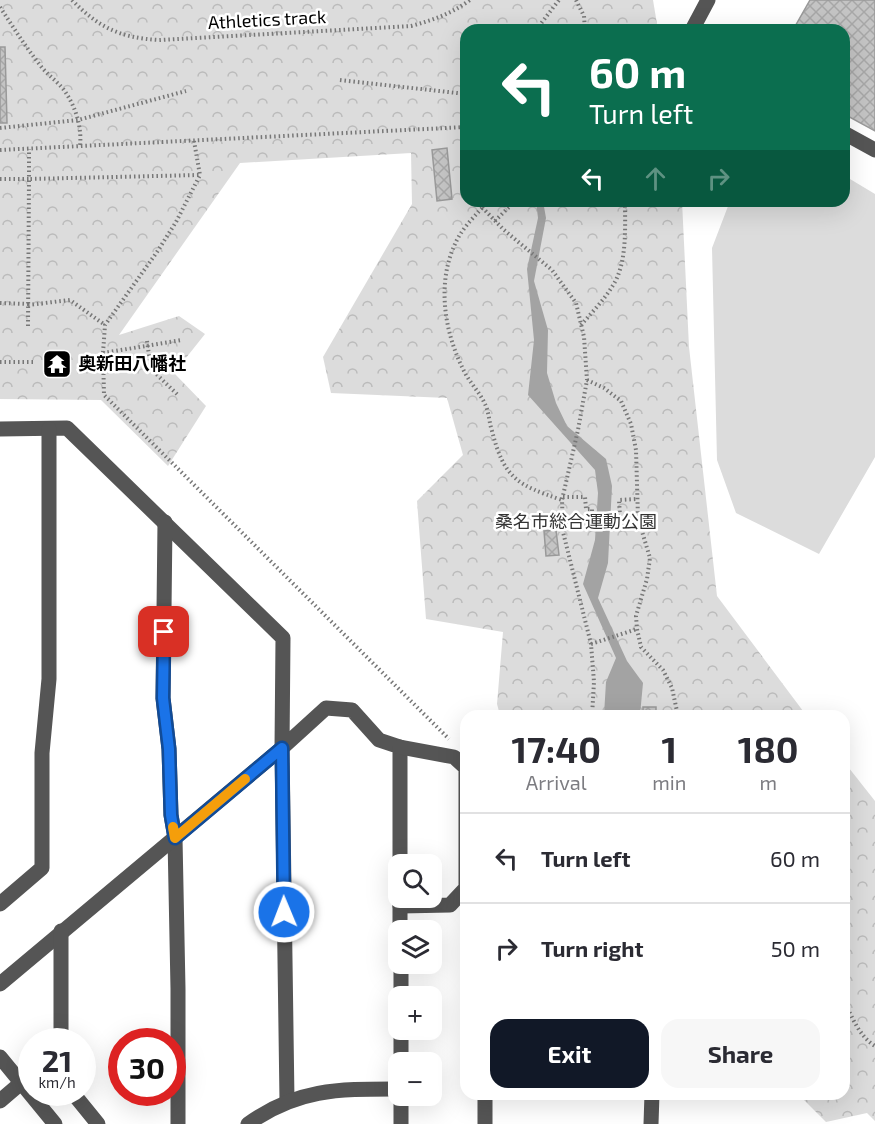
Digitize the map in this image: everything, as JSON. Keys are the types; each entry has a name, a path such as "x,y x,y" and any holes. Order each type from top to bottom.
{"street":[{"path":"695,24 708,0"},
{"path":"850,136 875,150"},
{"path":"0,429 67,428 283,638 282,748 287,1101"},
{"path":"0,904 42,868 42,753 49,679 50,429"},
{"path":"165,522 163,698 169,749 171,815 175,838 178,1124"},
{"path":"0,984 282,748 326,708 352,710 379,740 400,747 454,757 460,762"},
{"path":"400,747 400,854"},
{"path":"442,905 450,905 460,894"},
{"path":"61,931 61,1028"},
{"path":"0,1057 18,1079"},
{"path":"0,1101 18,1086"},
{"path":"248,1124 287,1101 312,1093 388,1090"},
{"path":"485,1100 485,1124"},
{"path":"651,1124 652,1100"},
{"path":"40,1106 55,1124"},
{"path":"83,1106 98,1124"},
{"path":"401,1106 401,1124"}],"path":[{"name":"Athletics track","path":"72,0 85,14 121,35 159,40 411,26 452,13 470,0"},
{"path":"541,24 559,0"},
{"path":"576,0 584,16 585,24"},
{"path":"0,7 20,39 43,69 66,93 78,120 81,134 80,146"},
{"path":"340,80 460,93"},
{"path":"0,128 78,120 186,91"},
{"path":"0,150 460,127"},
{"path":"194,141 200,175 158,252 105,325 104,395 450,740"},
{"path":"28,326 29,149"},
{"path":"0,179 200,175"},
{"path":"495,221 509,207"},
{"path":"581,325 616,279 622,260 625,207"},
{"path":"592,710 594,682 591,644 562,532 562,499 587,380 584,337 576,303 552,270 482,208 454,244 448,265 445,311 449,332 466,374 486,405 496,447 504,466 516,480 532,490 562,499 585,496 586,509 592,509 592,518 620,516 619,500 637,499"},
{"path":"0,303 28,304 70,300 105,325"},
{"path":"103,353 147,343 182,340"},
{"path":"147,343 151,369 179,396"},
{"path":"0,362 36,362"},
{"path":"587,380 614,394 626,410 636,450 638,518 650,558 647,579 636,616 637,629 641,647 663,670 672,688 677,710"},
{"path":"591,644 637,629"},
{"path":"850,1013 868,1042 875,1046"}],"green space":[{"name":"桑名市総合運動公園","path":"0,0 653,0 657,24 460,24 460,207 682,207 689,347 717,596 802,710 499,710 497,704 503,632 426,619 417,501 463,455 447,398 331,393 323,357 412,204 411,153 240,163 119,335 179,316 205,334 174,373 206,406 168,466 101,400 0,399"},
{"path":"850,179 875,194 875,457 819,554 736,513 717,460 712,248 728,207 850,207"},
{"path":"850,769 875,801 875,1121 867,1113 826,1122 804,1100 850,1100"}],"shaded area":[{"path":"537,207 544,207 546,218 534,281 548,330 547,373 556,403 567,426 606,459 612,486 608,563 598,598 627,661 643,683 640,710 604,710 606,682 616,658 583,584 595,540 598,493 595,470 528,395 534,340 527,269 538,218"}],"building":[{"path":"810,0 875,0 875,131 850,117 850,24 796,24"},
{"path":"0,47 5,47 7,123 0,123"},
{"path":"447,148 452,199 437,201 432,150"},
{"name":"奥新田八幡社","path":"48,352 66,352 66,376 47,376"},
{"path":"556,530 559,555 546,556 544,531"},
{"path":"643,707 656,707 656,710 643,710"}],"slow traffic":[{"path":"173,827 175,838 245,779"}],"place":[{"name":"奥新田八幡社","path":"57,364"}],"route":[{"path":"164,632 163,698 169,749 171,815 175,838 282,748 284,912"}]}
